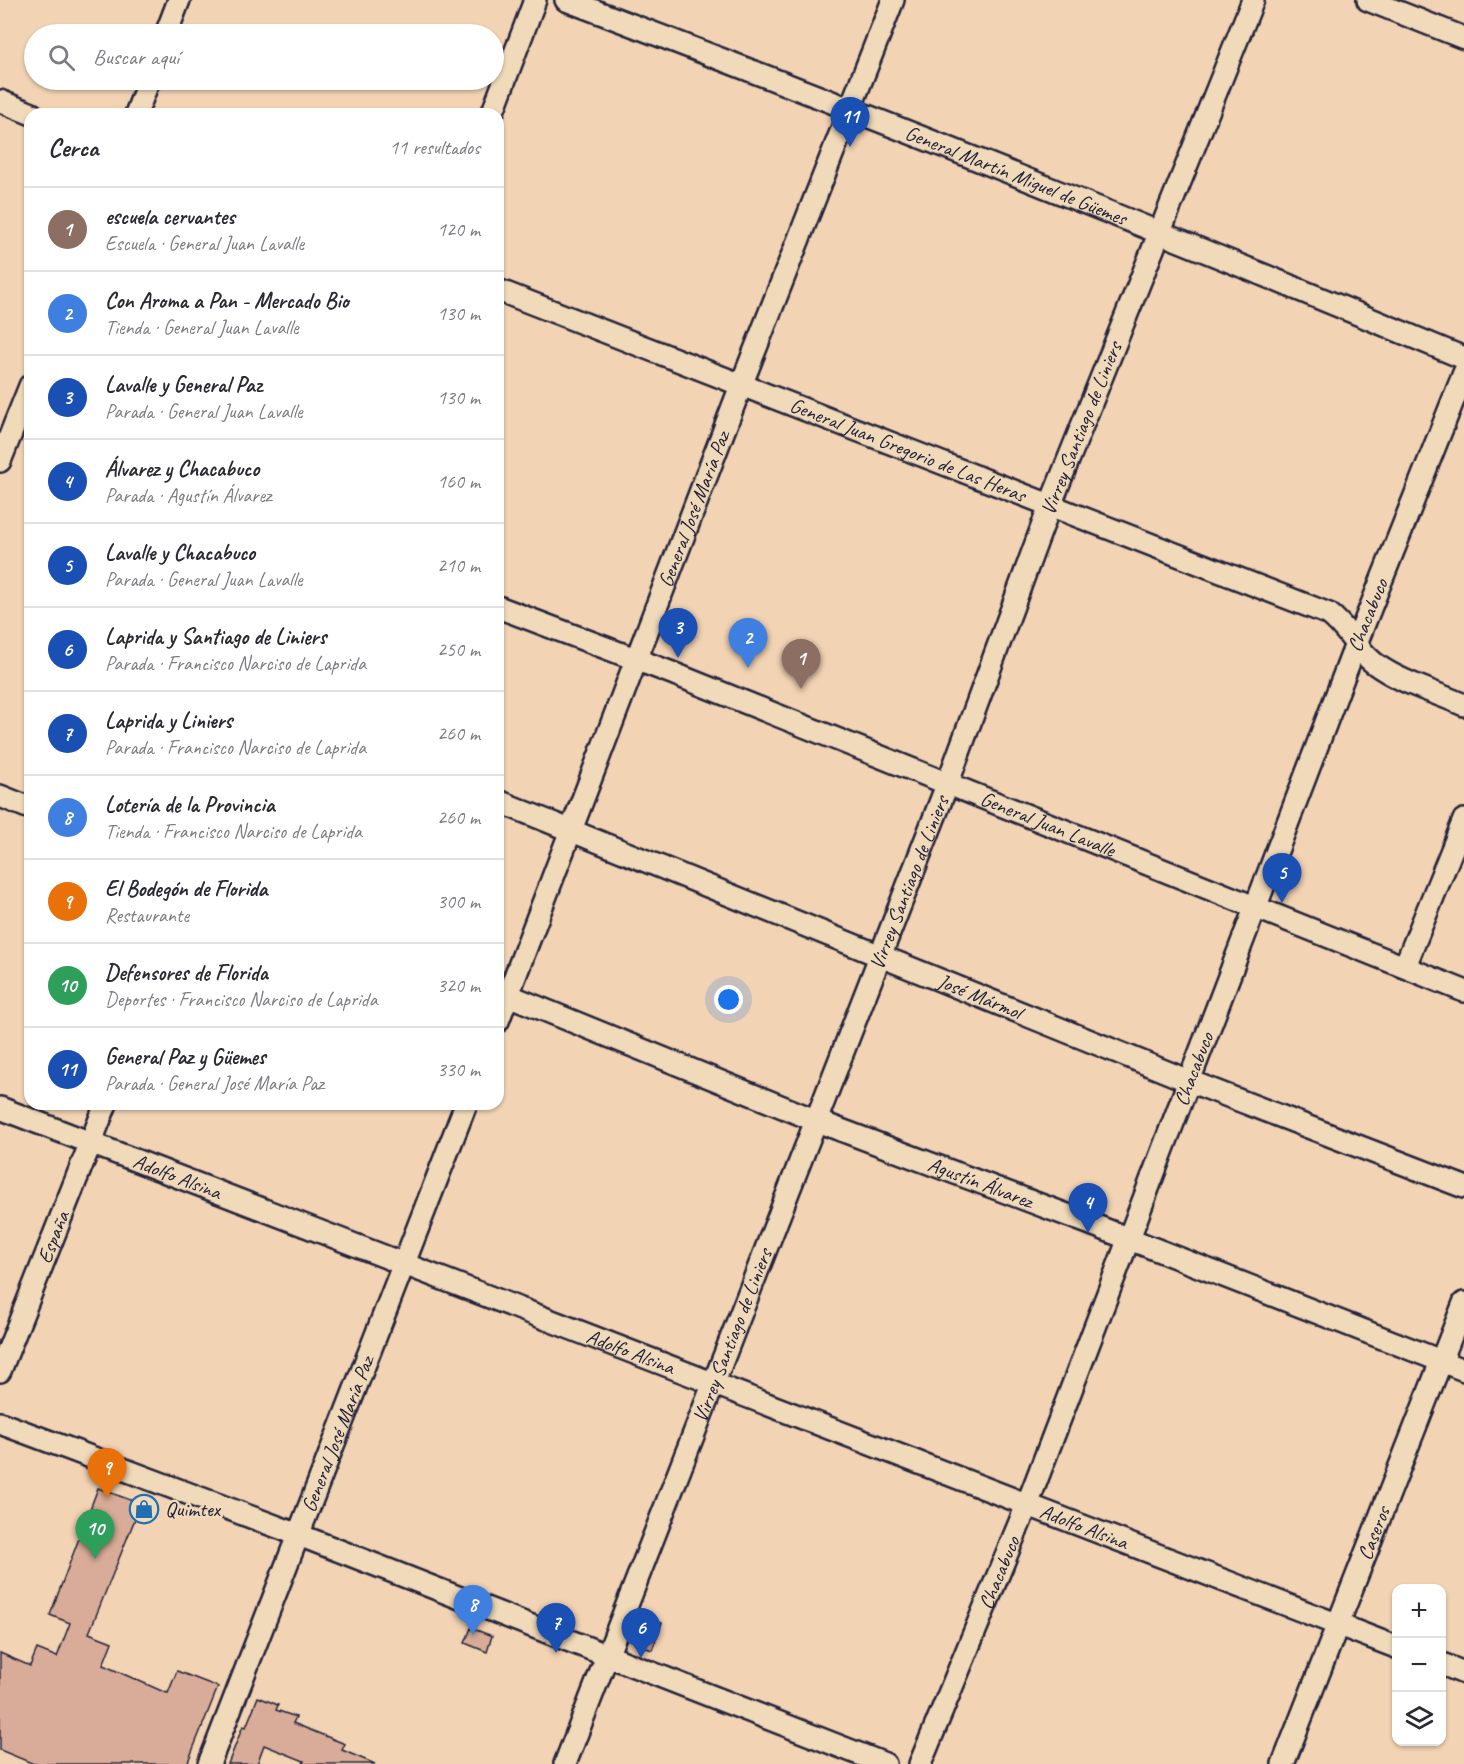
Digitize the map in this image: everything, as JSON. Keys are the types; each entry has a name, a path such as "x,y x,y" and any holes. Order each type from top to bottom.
{"street":[{"path":"170,24 179,0"},
{"path":"504,82 535,0"},
{"name":"General Martín Miguel de Güemes","path":"566,0 851,107 1160,231 1464,358"},
{"name":"General José María Paz","path":"504,991 572,831 742,383 893,0"},
{"name":"Virrey Santiago de Liniers","path":"565,1764 711,1383 818,1121 947,785 1049,508 1253,0"},
{"path":"1368,0 1464,38"},
{"path":"138,108 145,90"},
{"path":"494,108 501,90"},
{"path":"0,101 24,111"},
{"name":"General Juan Gregorio de Las Heras","path":"504,292 742,383 1049,508 1329,614 1346,629 1356,644 1374,663 1388,672 1464,705"},
{"name":"Chacabuco","path":"920,1764 1027,1505 1127,1238 1256,909 1356,644 1464,373"},
{"path":"0,461 24,402"},
{"name":"General Juan Lavalle","path":"504,609 638,659 1464,991"},
{"path":"0,796 24,806"},
{"name":"José Mármol","path":"504,803 1189,1082 1464,1187"},
{"path":"1405,966 1464,820"},
{"name":"Agustín Álvarez","path":"504,993 818,1121 1127,1238 1464,1370"},
{"name":"Adolfo Alsina","path":"0,1108 1392,1645"},
{"name":"España","path":"0,1371 103,1110"},
{"name":"General José María Paz","path":"209,1764 464,1110"},
{"name":"Caseros","path":"1283,1764 1464,1303"},
{"path":"0,1423 299,1535 885,1764"},
{"path":"1446,1666 1464,1673"}],"building":[{"path":"98,1488 141,1504 89,1633 112,1642 103,1665 168,1693 177,1671 218,1687 187,1764 34,1764 0,1750 0,1653 30,1666 37,1649 57,1657 70,1623 50,1615"},
{"path":"639,1614 662,1623 652,1650 634,1643 632,1633"},
{"path":"471,1628 492,1636 487,1652 465,1643"},
{"path":"258,1697 278,1705 276,1710 296,1717 293,1723 345,1744 342,1750 375,1764 303,1764 304,1761 264,1745 257,1764 228,1764 243,1726 246,1727"}],"place":[{"name":"General Paz y Güemes","path":"850,147"},
{"name":"Lavalle y General Paz","path":"678,658"},
{"name":"Con Aroma a Pan - Mercado Bio","path":"748,668"},
{"name":"escuela cervantes","path":"801,689"},
{"name":"Lavalle y Chacabuco","path":"1282,903"},
{"name":"Álvarez y Chacabuco","path":"1088,1233"},
{"name":"El Bodegón de Florida","path":"107,1498"},
{"name":"Quimtex","path":"144,1509"},
{"name":"Defensores de Florida","path":"95,1559"},
{"name":"Lotería de la Provincia","path":"473,1635"},
{"name":"Laprida y Liniers","path":"556,1653"},
{"name":"Laprida y Santiago de Liniers","path":"641,1658"}]}
